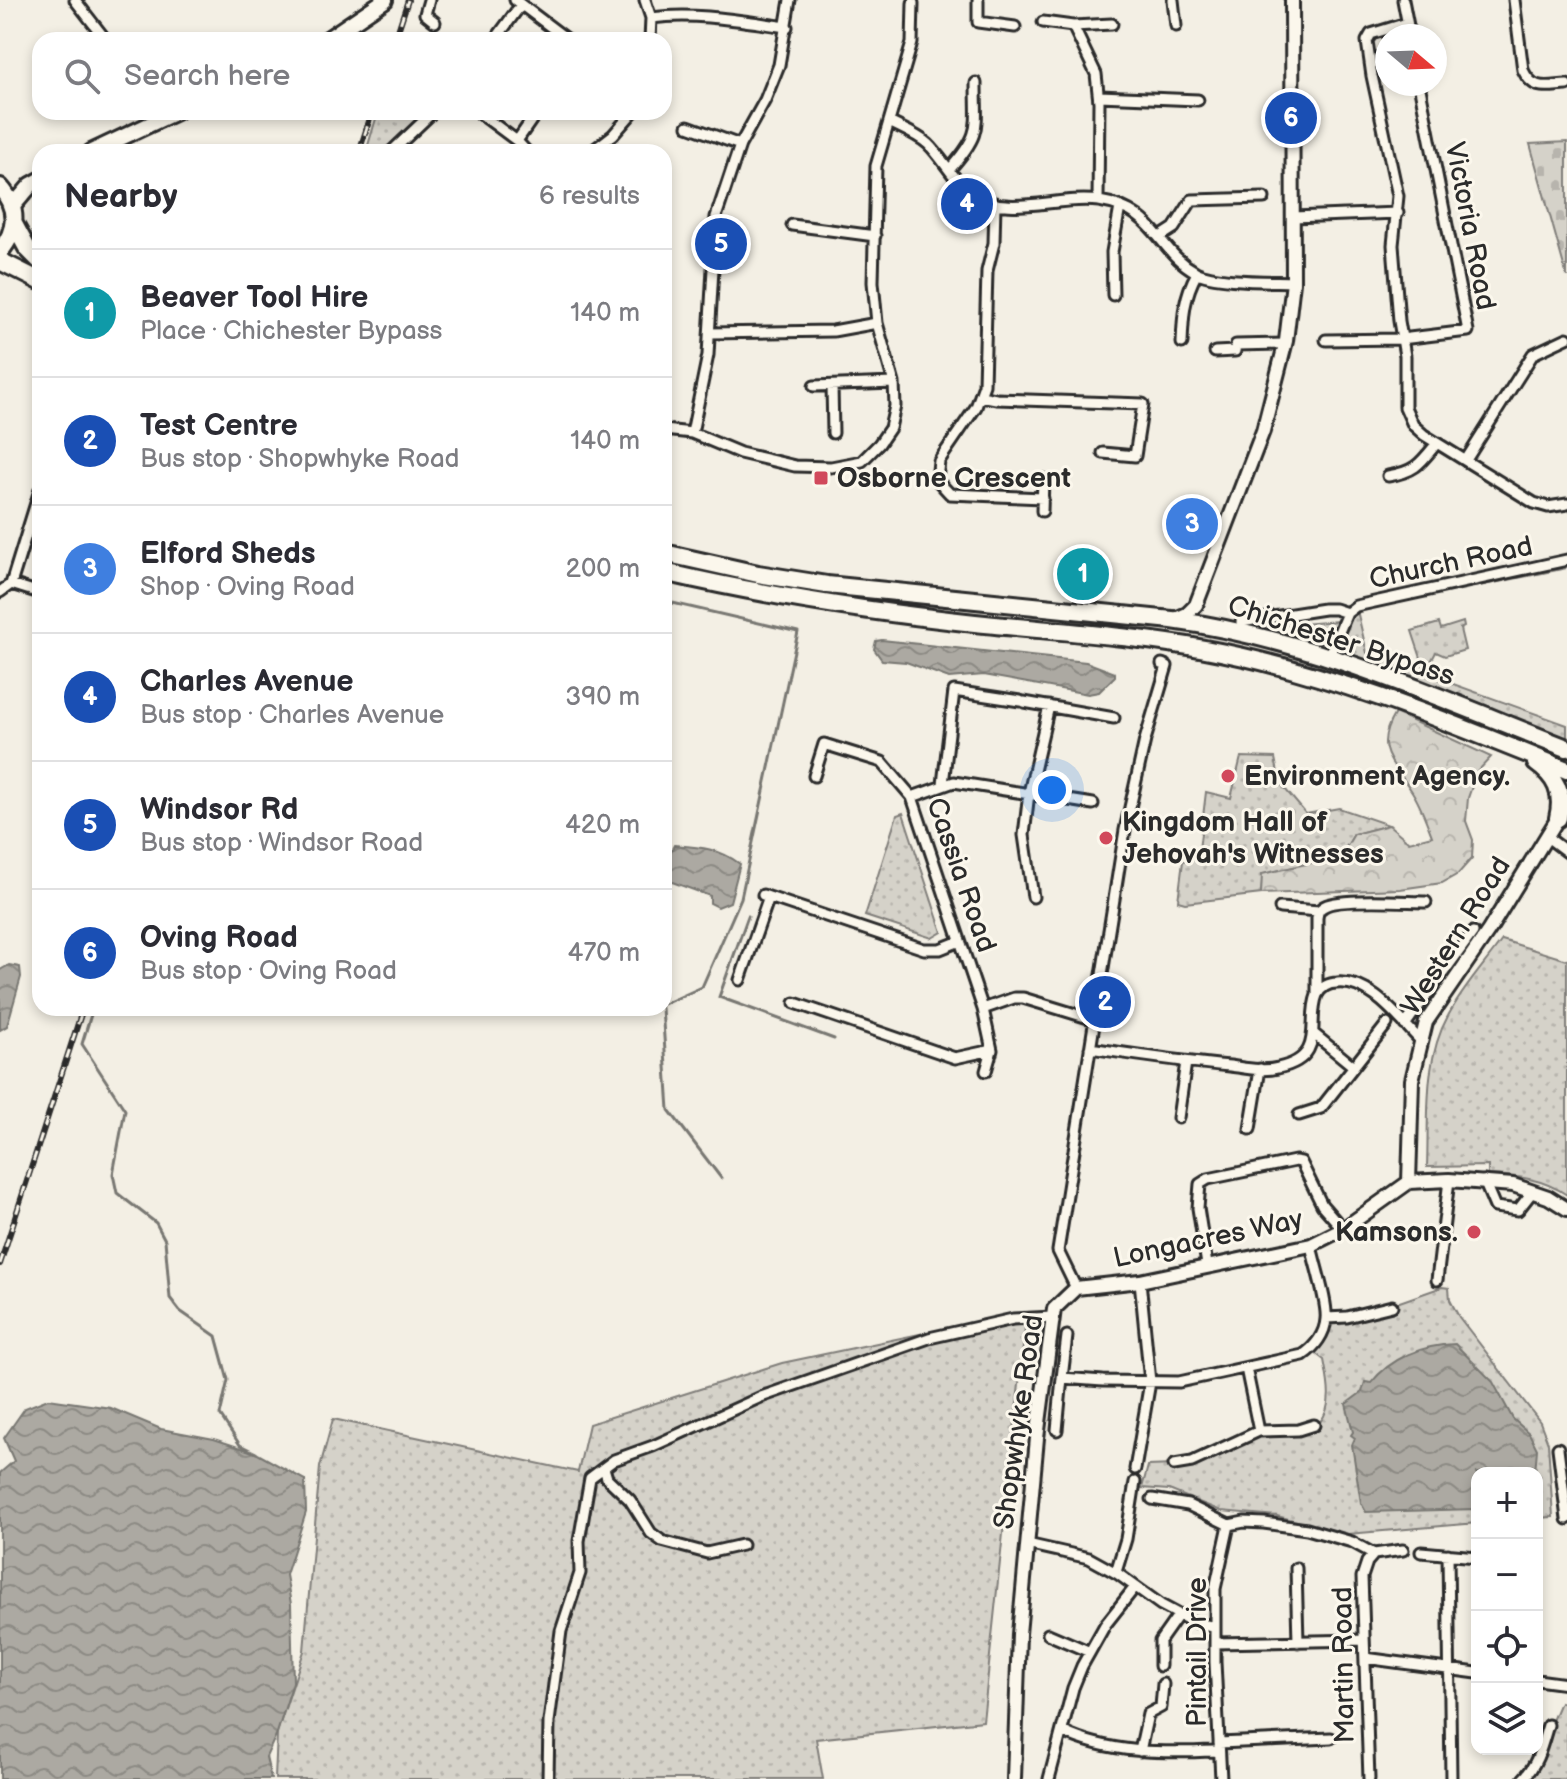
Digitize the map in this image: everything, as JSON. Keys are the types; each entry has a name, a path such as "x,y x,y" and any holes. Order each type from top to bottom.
{"highway":[{"path":"0,184 13,206 14,224 12,234 0,251"},
{"path":"14,224 32,253"},
{"path":"0,261 32,277"},
{"name":"Chichester Bypass","path":"672,555 758,574 827,585 1172,620 1214,627 1328,658 1567,748"},
{"name":"Chichester Bypass","path":"672,574 823,604 1210,650 1304,672 1421,712 1567,770"},
{"path":"1518,750 1551,773 1557,784 1563,813"}],"main road":[{"path":"338,32 385,0"},
{"path":"1172,620 1189,613 1197,602 1263,431 1286,344 1293,282 1292,0"},
{"path":"104,144 144,120"},
{"path":"0,184 32,182"},
{"path":"13,206 32,185"},
{"path":"1197,602 1199,613 1214,627"},
{"name":"Western Road","path":"1409,1182 1412,1080 1426,1022 1563,813"},
{"path":"1409,1182 1484,1181 1533,1191 1567,1209"},
{"name":"Longacres Way","path":"1076,1288 1140,1281 1311,1245 1343,1229 1409,1182"},
{"name":"Shopwhyke Road","path":"1014,1779 1019,1634 1037,1438 1054,1309 1076,1288"}],"street":[{"path":"75,0 100,32"},
{"path":"429,0 425,14 435,22"},
{"path":"645,0 651,18 650,32"},
{"path":"692,433 704,380 710,333 716,217 740,145 765,100 779,65 790,0"},
{"path":"978,0 978,22 1015,27"},
{"path":"1173,0 1176,26"},
{"path":"1403,0 1407,23 1371,34 1367,41 1396,183 1398,213 1393,245 1405,356 1405,407 1413,425 1437,443 1534,503 1548,507 1567,504"},
{"path":"1514,0 1523,70 1527,78 1536,85 1567,85"},
{"path":"672,431 692,433 740,453 795,466 853,464 869,454 890,428 895,406 894,383 877,323 873,282 876,166 912,43 913,3"},
{"path":"501,32 518,4 557,32"},
{"path":"651,18 698,16 787,27"},
{"path":"1043,22 1073,26 1112,24"},
{"path":"1073,26 1096,74 1099,99 1098,201"},
{"path":"950,169 976,135 976,83"},
{"name":"Victoria Road","path":"1326,340 1401,339 1468,331 1421,96"},
{"path":"1099,99 1198,100"},
{"path":"399,144 425,120"},
{"path":"489,120 520,144"},
{"path":"517,141 531,120"},
{"path":"601,144 626,120"},
{"path":"891,123 926,142 970,194 995,203 1098,201 1142,216 1197,273 1224,278 1293,282"},
{"path":"688,126 740,145"},
{"path":"1160,237 1174,228 1192,200 1264,198"},
{"path":"995,203 994,243 987,271 986,377 972,414 939,461 937,480 950,494 1043,498"},
{"path":"1113,295 1112,252 1120,207"},
{"path":"1293,217 1398,213"},
{"path":"792,225 875,236"},
{"path":"1182,343 1183,307 1197,273"},
{"path":"710,333 833,331 877,323"},
{"path":"1466,460 1533,354 1567,338"},
{"path":"1215,352 1235,351 1236,345 1286,344"},
{"path":"814,386 894,383"},
{"path":"832,386 833,433"},
{"path":"981,396 1143,404 1135,456 1103,453"},
{"path":"1388,476 1407,473 1420,464 1437,443"},
{"path":"1042,511 1043,479"},
{"path":"0,592 11,584 32,516"},
{"name":"Church Road","path":"1328,658 1347,613 1356,606 1567,560"},
{"path":"11,584 32,591"},
{"name":"Church Road","path":"1241,622 1324,609 1347,613"},
{"name":"Shopwhyke Road","path":"1076,1288 1058,1251 1133,788 1167,666 1162,664"},
{"path":"943,784 954,691 1114,718"},
{"path":"1033,897 1024,835 1029,793 1049,706"},
{"name":"Cassia Road","path":"814,776 824,744 882,762 912,797 983,1009 992,1050 986,1071"},
{"path":"912,797 954,782 1093,804"},
{"path":"1547,837 1567,852"},
{"path":"740,980 766,896 924,949 940,949 960,941"},
{"path":"1280,908 1319,911 1333,902 1426,902"},
{"path":"1090,1048 1260,1069 1277,1069 1299,1058 1307,1051 1314,1034 1319,911"},
{"path":"1405,1025 1473,932"},
{"path":"1317,993 1332,983 1343,982 1359,988 1383,1002 1420,1040"},
{"path":"983,1009 1023,998 1095,1020"},
{"path":"795,1003 955,1058 992,1050"},
{"path":"1299,1115 1321,1108 1387,1024"},
{"path":"1314,1034 1353,1066"},
{"path":"1178,1118 1186,1062"},
{"path":"1250,1129 1260,1069"},
{"path":"1207,1265 1198,1208 1200,1184 1208,1179 1301,1162 1322,1205 1343,1229"},
{"path":"1437,1280 1449,1180"},
{"path":"1484,1181 1495,1207 1518,1210 1533,1191"},
{"path":"1062,1378 1179,1382 1303,1355 1320,1338 1326,1318 1311,1245"},
{"path":"1135,1469 1150,1382 1140,1281"},
{"path":"1326,1318 1347,1317 1392,1306"},
{"path":"548,1779 549,1722 561,1631 580,1573 579,1541 590,1478 614,1460 653,1446 761,1397 929,1338 1013,1319 1053,1317"},
{"path":"1057,1430 1067,1336"},
{"path":"1246,1368 1259,1431"},
{"path":"1174,1465 1192,1462 1259,1431 1298,1430 1314,1425"},
{"path":"1558,1448 1567,1519"},
{"path":"604,1468 607,1478 630,1500 651,1533 662,1541 707,1553 742,1545"},
{"path":"1116,1572 1128,1530 1135,1482"},
{"path":"1152,1499 1188,1505 1229,1525 1264,1523 1307,1529 1352,1542 1374,1554 1403,1550"},
{"name":"Pintail Drive","path":"1221,1779 1215,1589 1229,1525"},
{"path":"1027,1544 1085,1557 1116,1572 1191,1621 1215,1627"},
{"path":"1421,1552 1471,1556"},
{"name":"Martin Road","path":"1369,1779 1362,1577 1367,1562 1374,1554"},
{"path":"1448,1554 1451,1779"},
{"path":"1296,1568 1298,1642"},
{"path":"1049,1779 1073,1688 1090,1652 1123,1600 1135,1587"},
{"path":"1160,1666 1160,1641 1179,1614"},
{"path":"1048,1634 1090,1652"},
{"path":"1215,1643 1364,1640"},
{"path":"1365,1658 1471,1672"},
{"path":"1543,1681 1567,1684"},
{"path":"1140,1751 1148,1714 1161,1707 1163,1684"},
{"path":"1523,1779 1540,1752 1548,1725"},
{"path":"1062,1731 1091,1742 1140,1751 1174,1753 1331,1738"}],"green space":[{"path":"376,120 418,120 396,144 368,144"},
{"path":"1567,142 1567,277 1530,144"},
{"path":"1567,555 1567,568 1474,587 1473,580 1491,577 1492,570"},
{"path":"1356,606 1367,653 1567,725 1567,743 1341,655 1338,635"},
{"path":"1221,620 1276,626 1337,621 1329,643 1322,647"},
{"path":"1463,622 1464,627 1460,629 1465,650 1445,656 1436,652 1428,667 1424,667 1412,631 1439,623 1441,629"},
{"path":"1395,713 1491,757 1477,772 1468,798 1466,821 1473,840 1472,858 1458,874 1442,883 1400,889 1261,894 1262,874 1341,856 1354,834 1389,825 1409,842 1432,836 1411,790 1387,754 1385,736"},
{"path":"1241,757 1275,758 1280,783 1306,814 1339,808 1389,825 1354,834 1341,856 1263,874 1261,894 1185,903 1178,901 1183,861 1198,858 1206,792 1231,798"},
{"path":"903,813 942,932 932,938 865,916 897,815"},
{"path":"1502,940 1567,960 1567,1195 1529,1179 1488,1175 1488,1166 1427,1167 1429,1090 1440,1033 1460,996"},
{"path":"1442,1287 1449,1288 1450,1300 1459,1317 1540,1422 1548,1443 1553,1517 1543,1518 1543,1467 1471,1467 1471,1524 1348,1534 1277,1516 1221,1511 1169,1490 1142,1488 1148,1466 1174,1465 1259,1431 1320,1422 1327,1408 1328,1384 1324,1360 1311,1350 1326,1318 1374,1311"},
{"path":"1010,1315 1026,1318 983,1721 816,1739 823,1779 275,1779 277,1733 304,1651 320,1467 333,1419 578,1472 589,1424 782,1363"},
{"path":"1560,1702 1567,1704 1567,1779 1520,1779 1531,1770 1537,1755 1543,1755 1543,1742"}],"water":[{"path":"876,641 1086,662 1115,673 1115,676 1099,692 1088,694 984,675 949,678 906,662 882,660 874,649"},
{"path":"674,845 716,851 740,864 730,902 718,907 710,903 710,896 672,882"},
{"path":"9,965 20,967 21,977 7,1026 0,1030 0,970"},
{"path":"1455,1344 1493,1382 1513,1419 1529,1433 1537,1449 1536,1467 1471,1467 1471,1509 1366,1512 1361,1503 1352,1445 1355,1438 1351,1435 1353,1432 1346,1404 1362,1392 1365,1382 1371,1383 1388,1366 1408,1354"},
{"path":"48,1399 111,1408 161,1429 214,1439 256,1453 305,1480 306,1512 286,1575 291,1604 293,1682 266,1757 271,1779 0,1779 0,1473 14,1461 4,1438 25,1408"}],"waterway":[{"path":"672,603 798,632 741,898 702,987 672,1000"},
{"path":"748,916 719,997 834,1039"},
{"path":"91,1016 82,1044 125,1110 113,1174 117,1193 156,1223 165,1240 170,1298 180,1311 216,1336 228,1380 220,1415 240,1445 256,1453"},
{"path":"663,1016 669,1110 721,1178"}],"railway":[{"path":"398,32 408,0"},
{"path":"362,144 369,120"},
{"path":"0,1264 80,1016"}],"place":[{"name":"Oving Road","path":"1291,118"},
{"name":"Charles Avenue","path":"967,204"},
{"name":"Windsor Rd","path":"721,244"},
{"name":"Osborne Crescent","path":"821,478"},
{"name":"Elford Sheds","path":"1192,524"},
{"name":"Beaver Tool Hire","path":"1083,574"},
{"name":"Environment Agency.","path":"1228,776"},
{"name":"Kingdom Hall of Jehovah's Witnesses","path":"1106,838"},
{"name":"Test Centre","path":"1105,1002"},
{"name":"Kamsons.","path":"1474,1232"}]}
